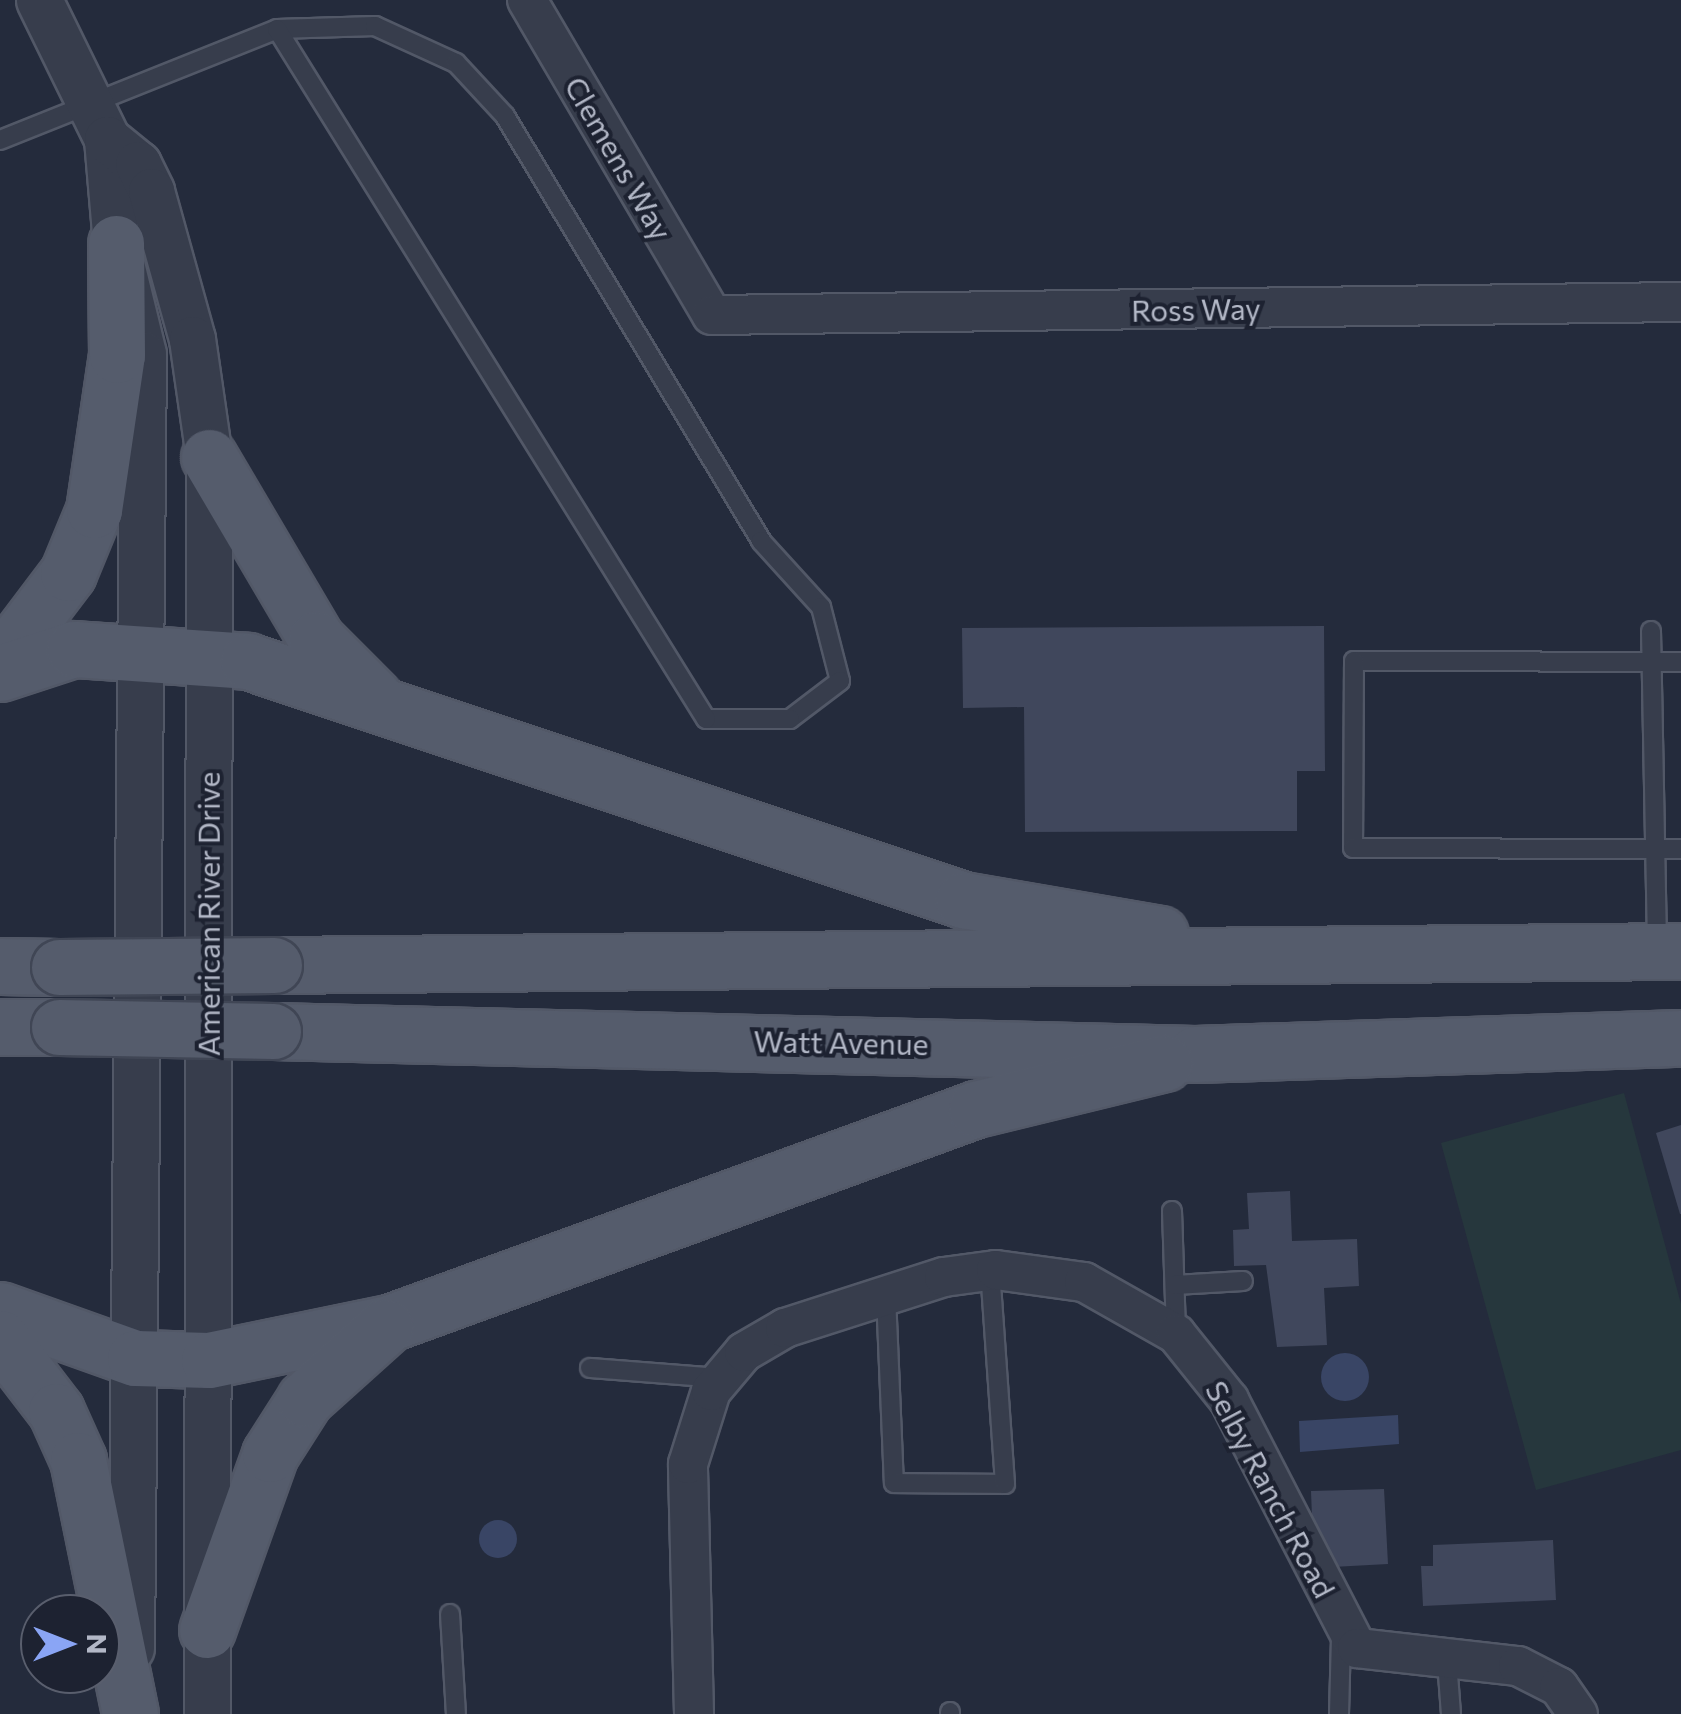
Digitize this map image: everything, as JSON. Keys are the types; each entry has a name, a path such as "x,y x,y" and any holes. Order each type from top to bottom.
{"main road":[{"path":"0,662 68,573 94,510 117,355 116,244"},
{"path":"209,457 316,638 383,706"},
{"path":"0,673 74,649 138,650 209,661 248,661 963,900 1241,954"},
{"path":"0,966 1669,950"},
{"name":"Watt Avenue","path":"0,1027 1196,1054 1681,1038"},
{"path":"0,1310 135,1358 209,1360 392,1322 976,1109 1196,1054"},
{"path":"207,1630 270,1454 305,1399 392,1322"},
{"path":"0,1338 56,1411 78,1460 130,1714"}],"street":[{"name":"American River Drive","path":"39,0 101,123 138,164 156,208 192,339 209,457 206,1714"},
{"name":"Clemens Way","path":"527,0 712,315"},
{"name":"American River Drive","path":"101,123 116,244 143,354 130,1714"},
{"name":"Ross Way","path":"712,315 1681,302"},
{"name":"Selby Ranch Road","path":"694,1714 688,1464 694,1427 720,1378 764,1338 886,1295 990,1270 1084,1282 1176,1334 1229,1400 1341,1626 1367,1654 1541,1673 1578,1714"}],"lane":[{"path":"0,140 101,123 277,29 375,26 456,64 505,116 761,541 821,607 840,681 790,719 706,719 277,29"},
{"path":"1651,631 1655,850 1669,950"},
{"path":"1681,662 1354,661 1353,848 1681,849"},
{"path":"1172,1210 1176,1334"},
{"path":"886,1295 894,1483 1004,1484 990,1270"},
{"path":"1174,1285 1244,1281"},
{"path":"590,1368 720,1378"},
{"path":"450,1614 456,1714"},
{"path":"1339,1714 1341,1626"},
{"path":"1448,1661 1450,1714"}],"shaded area":[{"path":"1624,1093 1681,1304 1681,1450 1536,1490 1441,1143"}],"water":[{"path":"1345,1353 1362,1360 1369,1377 1362,1394 1345,1401 1328,1394 1321,1377 1328,1360"},
{"path":"1398,1415 1399,1444 1300,1452 1299,1421"},
{"path":"498,1520 511,1526 517,1539 511,1552 498,1558 485,1552 479,1539 485,1526"}],"building":[{"path":"1324,626 1325,771 1297,771 1297,831 1025,832 1024,707 963,708 962,628"},
{"path":"1681,1125 1681,1214 1680,1214 1656,1133"},
{"path":"1290,1191 1292,1241 1357,1239 1359,1286 1324,1288 1327,1345 1277,1347 1266,1265 1234,1266 1233,1230 1249,1229 1247,1193"},
{"path":"1384,1489 1388,1564 1314,1568 1311,1491"},
{"path":"1553,1540 1556,1600 1423,1606 1421,1566 1433,1566 1433,1545"}]}
